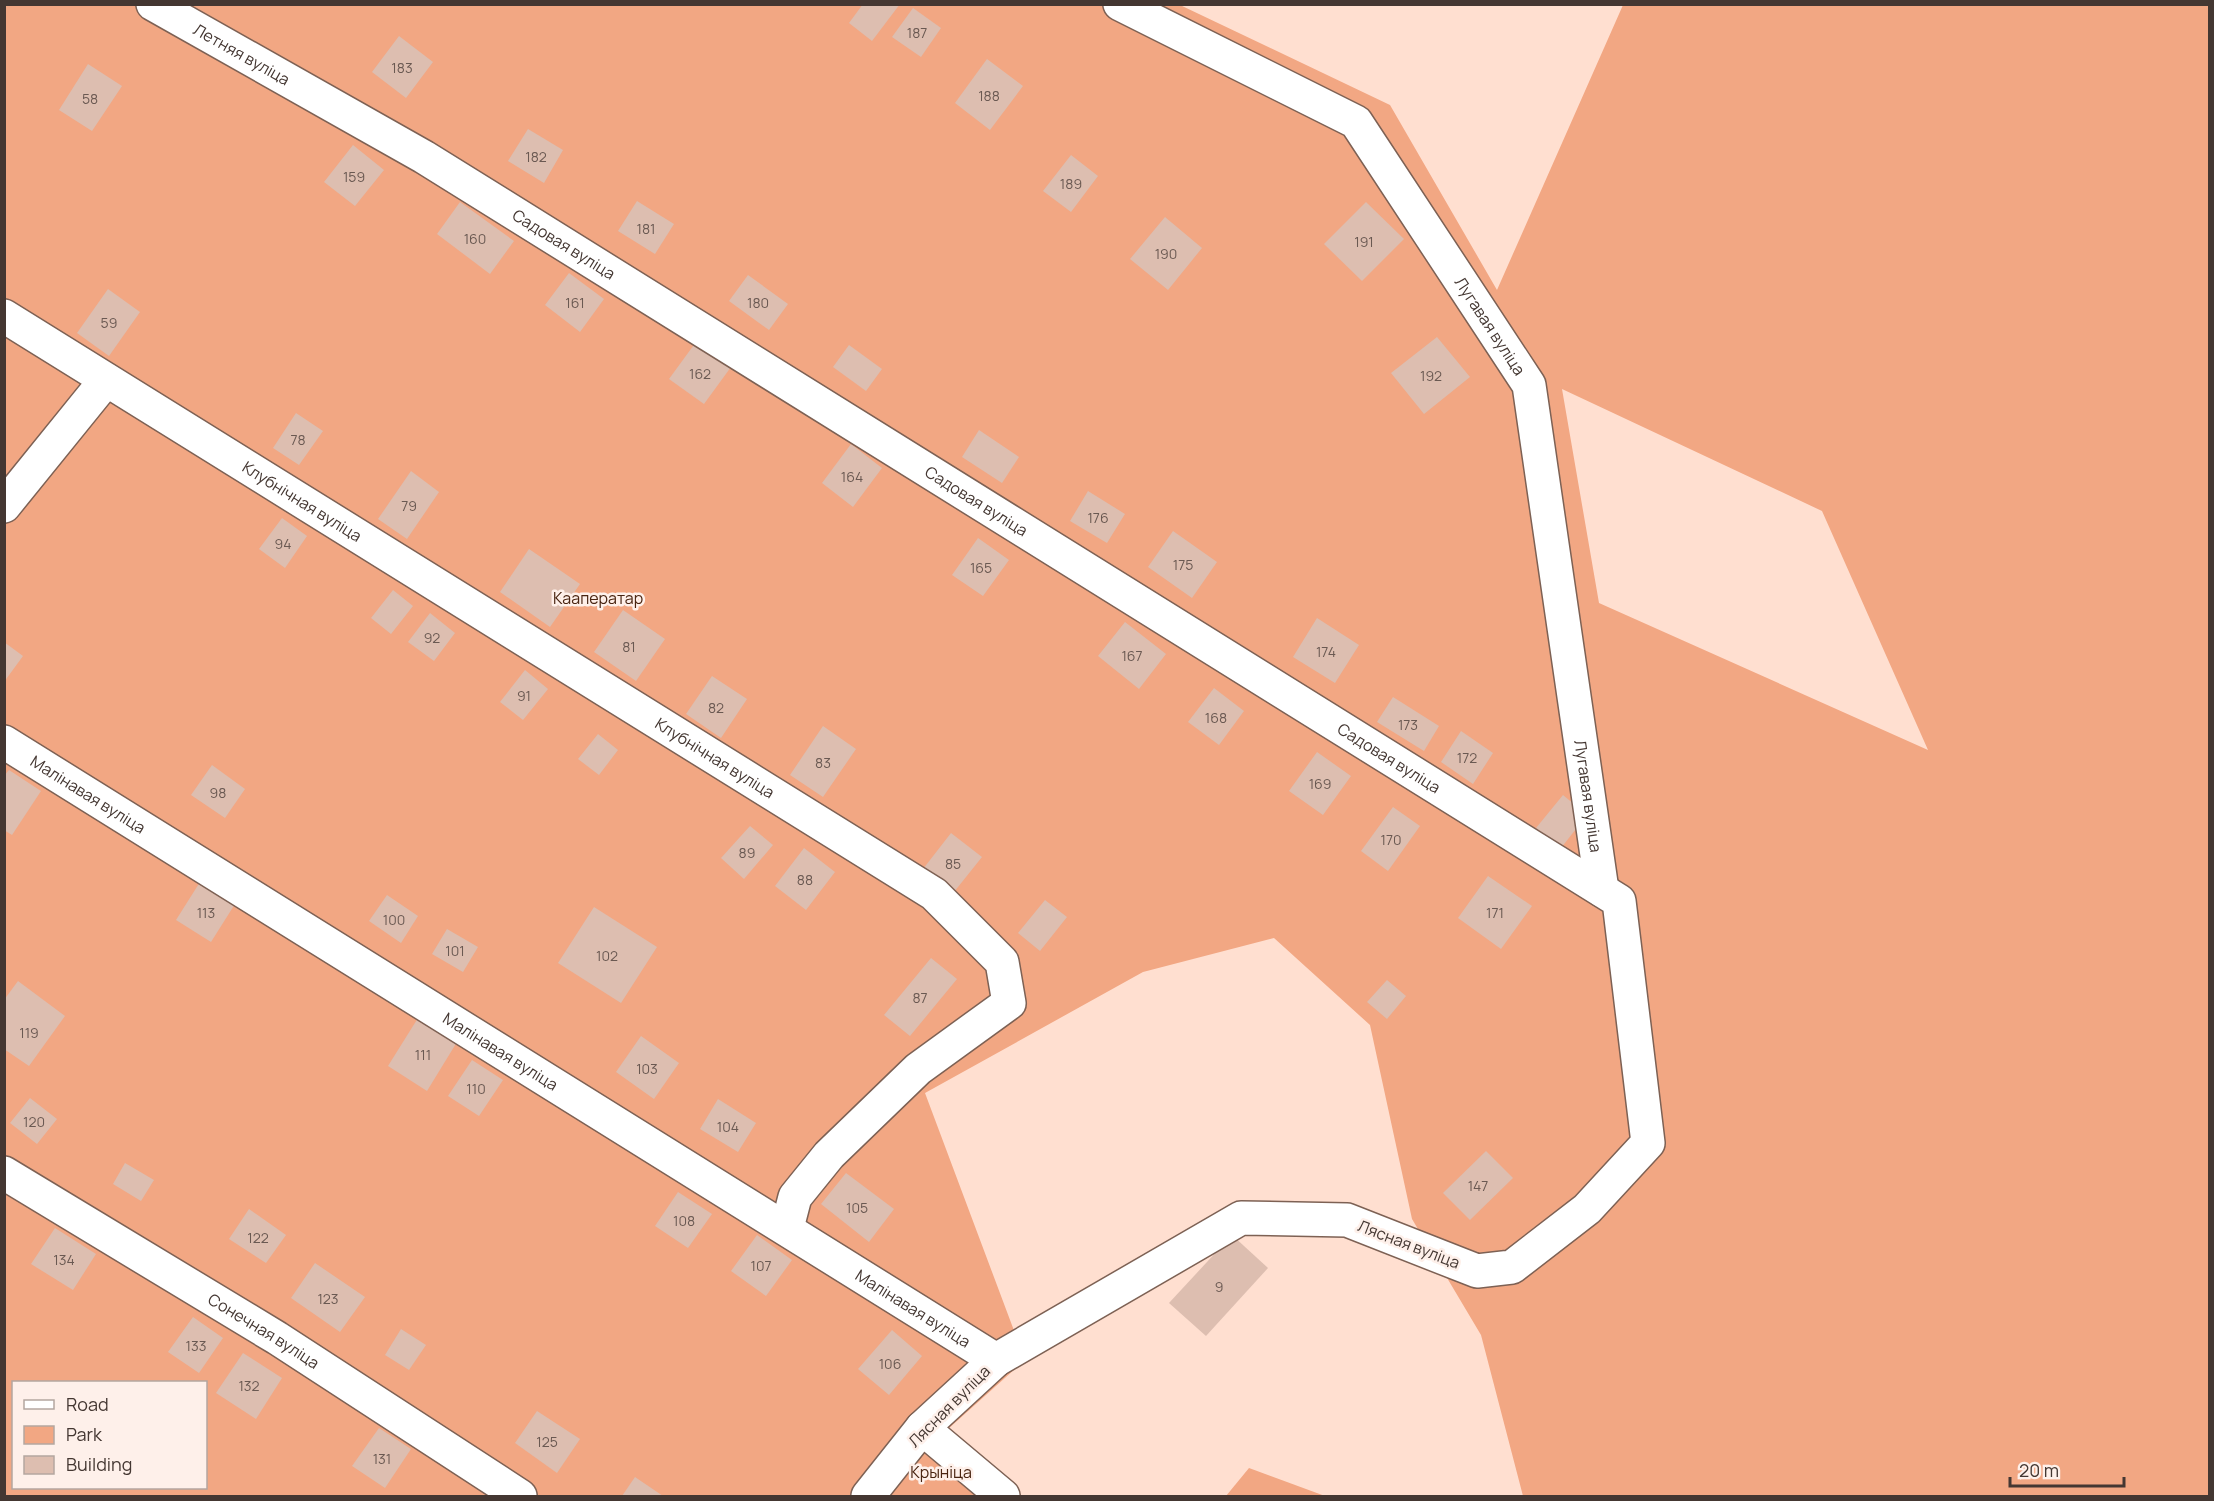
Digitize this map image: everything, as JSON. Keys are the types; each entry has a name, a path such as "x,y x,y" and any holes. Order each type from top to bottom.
{"street":[{"name":"Летняя вуліца","path":"153,4 329,104"},
{"name":"Лугавая вуліца","path":"1120,4 1356,122 1529,385 1611,896"},
{"name":"Садовая вуліца","path":"329,104 424,157 1611,896"},
{"path":"4,316 106,380 4,506"},
{"name":"Клубнічная вуліца","path":"106,380 934,894 1002,962 1009,1003 918,1069 829,1155 795,1197 787,1228"},
{"name":"Малінавая вуліца","path":"4,742 996,1360"},
{"name":"Лясная вуліца","path":"868,1497 922,1428 996,1360 1241,1218 1347,1220 1477,1270 1512,1267 1587,1209 1648,1143 1611,896"},
{"name":"Сонечная вуліца","path":"4,1173 277,1338 520,1497"},
{"path":"922,1428 1003,1497"}],"green space":[{"name":"Кааператар","path":"5,5 1180,5 1390,105 1497,290 1623,5 2209,5 2209,1496 1523,1496 1481,1335 1412,1219 1370,1025 1274,938 1143,972 925,1093 1025,1360 938,1438 1014,1496 5,1496","holes":["1562,389 1822,511 1928,750 1599,603"]},
{"path":"1249,1468 1325,1496 1226,1496"}],"building":[{"path":"863,4 900,4 872,41 849,23"},
{"path":"913,8 941,28 921,57 892,37"},
{"path":"399,36 433,62 406,98 372,72"},
{"path":"987,59 1023,86 990,130 955,103"},
{"path":"88,64 122,86 92,131 59,110"},
{"path":"528,129 563,150 544,183 508,161"},
{"path":"353,145 384,170 355,206 324,182"},
{"path":"1071,155 1098,176 1071,212 1043,191"},
{"path":"637,201 674,224 655,254 618,231"},
{"path":"460,202 514,241 490,274 437,234"},
{"path":"1366,202 1404,239 1362,281 1324,244"},
{"path":"1165,217 1202,248 1168,290 1130,259"},
{"path":"569,273 604,299 580,332 545,305"},
{"path":"748,275 788,304 769,330 729,301"},
{"path":"108,289 140,312 109,356 77,333"},
{"path":"1437,337 1470,377 1424,414 1391,373"},
{"path":"696,342 731,367 704,404 669,379"},
{"path":"849,345 882,369 866,391 833,367"},
{"path":"296,413 323,431 299,465 273,448"},
{"path":"979,430 1019,457 1002,483 962,457"},
{"path":"851,444 882,468 853,507 822,483"},
{"path":"411,471 439,492 407,539 378,519"},
{"path":"1088,491 1125,514 1107,543 1070,521"},
{"path":"282,518 307,536 285,568 259,549"},
{"path":"1173,531 1217,562 1192,598 1148,567"},
{"path":"978,538 1009,560 983,596 952,575"},
{"path":"529,549 580,584 550,627 500,592"},
{"path":"393,590 413,606 391,634 371,618"},
{"path":"623,610 665,639 636,681 594,652"},
{"path":"430,613 455,633 434,661 408,642"},
{"path":"1317,618 1359,645 1335,683 1293,657"},
{"path":"1125,622 1166,654 1139,689 1098,656"},
{"path":"4,642 23,656 4,682"},
{"path":"525,670 548,689 523,720 500,702"},
{"path":"712,676 747,699 721,738 686,714"},
{"path":"1214,688 1244,711 1219,745 1188,722"},
{"path":"1393,697 1439,726 1424,751 1377,722"},
{"path":"823,726 856,749 823,797 790,775"},
{"path":"1461,731 1493,753 1473,784 1441,762"},
{"path":"598,734 618,750 599,775 578,759"},
{"path":"1317,752 1351,776 1323,815 1289,791"},
{"path":"212,765 245,789 225,818 191,795"},
{"path":"9,770 41,791 12,835 4,830 4,776"},
{"path":"1563,795 1587,815 1561,848 1536,828"},
{"path":"1393,807 1420,826 1388,871 1361,851"},
{"path":"750,826 773,845 744,879 721,858"},
{"path":"951,833 982,857 954,892 923,869"},
{"path":"804,848 835,872 806,910 775,886"},
{"path":"1488,876 1532,906 1501,949 1458,918"},
{"path":"200,882 235,904 211,942 176,920"},
{"path":"387,895 418,916 401,943 369,921"},
{"path":"1045,900 1067,917 1040,951 1018,933"},
{"path":"594,907 657,947 621,1003 558,963"},
{"path":"447,929 478,947 463,972 432,954"},
{"path":"931,958 957,979 910,1036 884,1015"},
{"path":"1387,980 1406,996 1387,1019 1367,1002"},
{"path":"18,981 65,1016 29,1066 4,1049 4,1000"},
{"path":"418,1018 457,1042 427,1091 388,1066"},
{"path":"641,1036 679,1063 654,1099 616,1072"},
{"path":"472,1060 503,1080 479,1116 448,1096"},
{"path":"30,1098 57,1119 37,1144 10,1123"},
{"path":"718,1099 756,1123 738,1152 700,1129"},
{"path":"1486,1151 1513,1178 1470,1220 1443,1193"},
{"path":"125,1163 154,1180 141,1201 113,1184"},
{"path":"846,1173 894,1209 869,1242 821,1204"},
{"path":"678,1192 712,1214 688,1248 655,1226"},
{"path":"249,1209 286,1235 266,1263 229,1239"},
{"path":"55,1228 96,1254 73,1290 31,1264"},
{"path":"757,1235 792,1260 766,1296 731,1271"},
{"path":"1232,1235 1268,1268 1206,1336 1169,1303"},
{"path":"315,1263 365,1297 340,1332 291,1298"},
{"path":"193,1317 223,1338 199,1373 168,1352"},
{"path":"401,1329 426,1345 409,1370 385,1355"},
{"path":"892,1330 922,1356 889,1395 858,1369"},
{"path":"243,1353 282,1378 256,1419 216,1393"},
{"path":"537,1411 580,1439 557,1473 515,1443"},
{"path":"379,1428 411,1449 385,1488 352,1466"},
{"path":"635,1477 663,1496 622,1496"}],"park label":[{"name":"Крыніца","path":"941,1472"}]}
